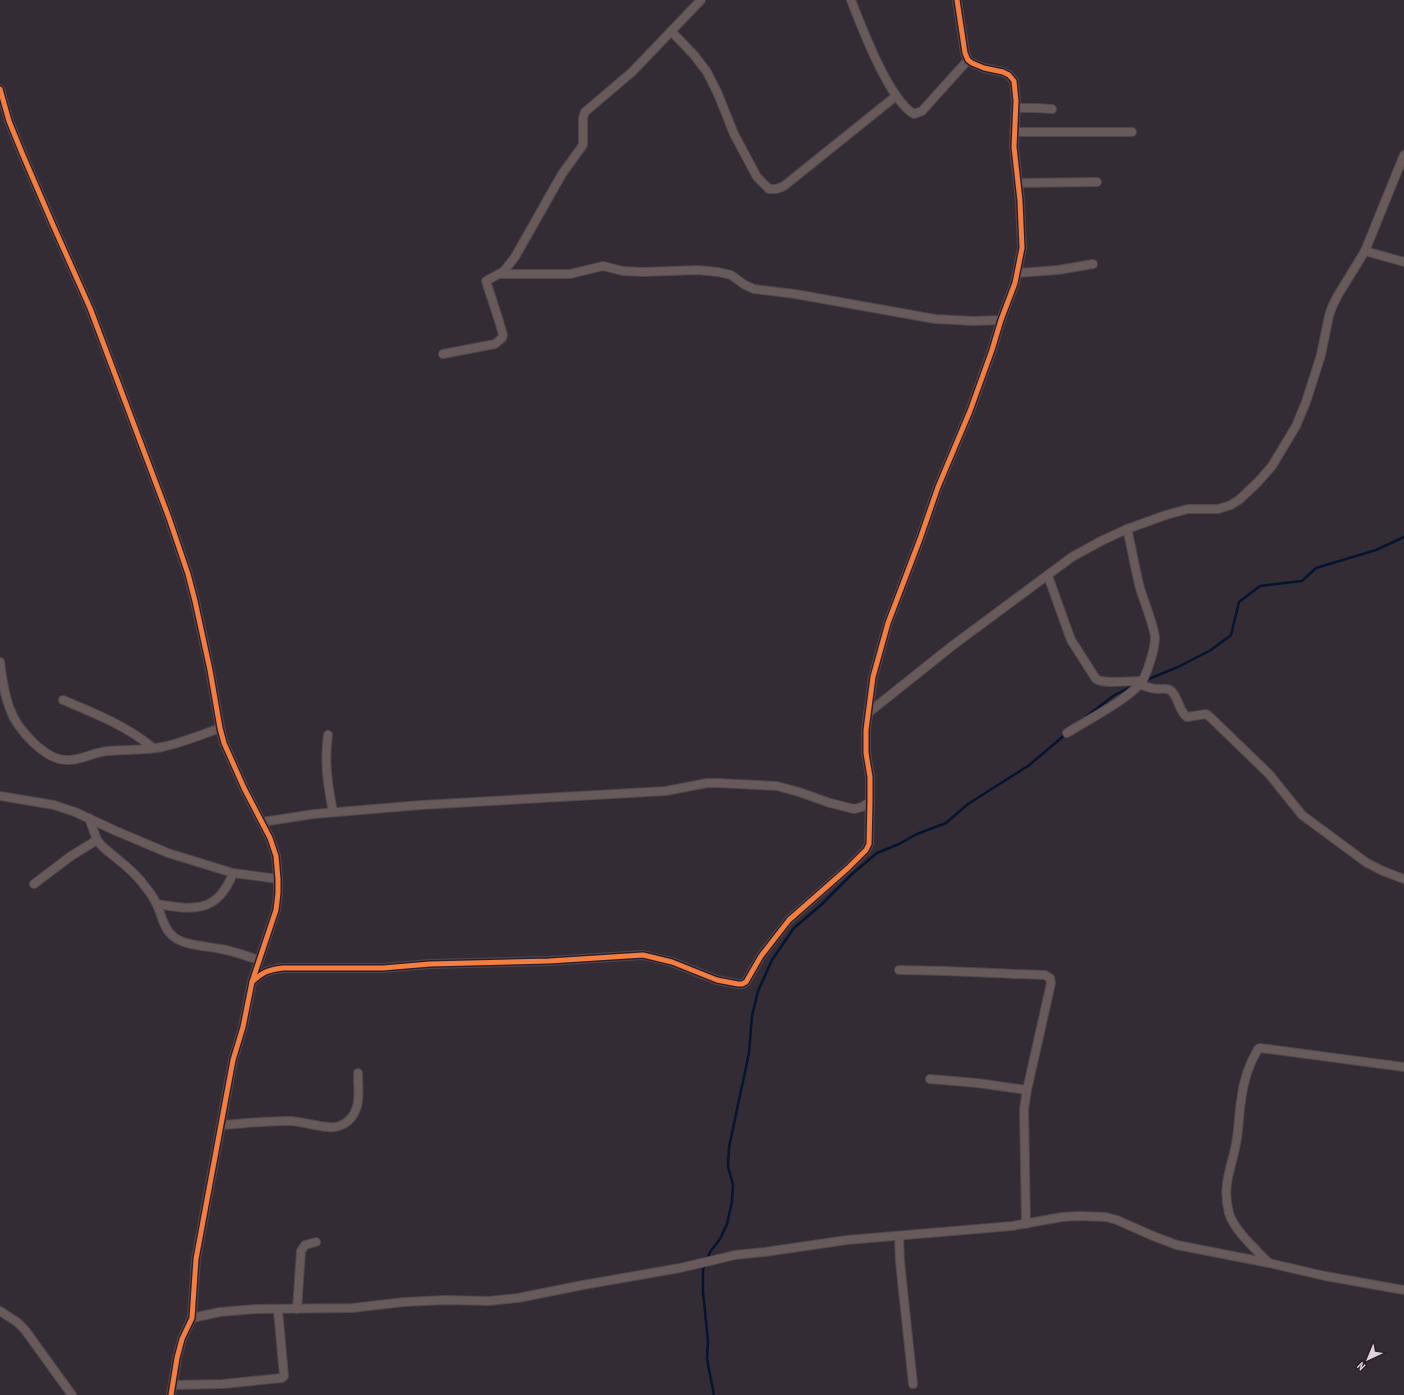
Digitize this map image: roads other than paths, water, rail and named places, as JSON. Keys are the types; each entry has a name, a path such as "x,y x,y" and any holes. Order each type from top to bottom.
{"street":[{"path":"443,354 495,344 502,338 503,335 499,321 486,284 488,280 506,269 562,174 583,145 583,118 585,112 632,72 701,0"},
{"path":"851,0 872,51 896,96 909,111 914,114 918,114 922,111 968,60"},
{"path":"252,982 267,970 283,968 370,969 430,964 549,961 644,955 672,962 717,980 742,984 746,982 761,956 789,920 848,868 868,847 870,824 870,777 866,753 866,730 873,677 888,623 938,487 977,393 992,350 1001,320 1015,283 1022,248 1014,132 1016,90 1014,81 1009,75 1003,72 977,66 968,60 965,53 957,0"},
{"path":"671,31 694,55 707,72 718,94 734,134 757,177 769,189 776,189 784,186 896,96"},
{"path":"0,89 22,153 93,316 180,550 188,574 202,633 224,743 244,788 270,838 276,856 278,878 276,910 252,982 243,1027 233,1060 196,1259 192,1318 182,1339 177,1358 171,1395"},
{"path":"1016,108 1052,109"},
{"path":"1014,132 1132,132"},
{"path":"868,713 1012,600 1072,558 1101,541 1127,529 1188,509 1218,509 1232,505 1240,499 1272,466 1296,426 1306,402 1332,307 1365,251 1404,155"},
{"path":"1018,183 1097,182"},
{"path":"1365,251 1404,262"},
{"path":"1017,273 1058,270 1093,264"},
{"path":"500,274 570,274 603,266 623,271 698,270 732,275 745,285 754,289 795,294 935,319 974,321 1001,320"},
{"path":"1067,733 1118,701 1141,683 1152,655 1155,637 1140,588 1127,529"},
{"path":"1048,576 1071,640 1096,680 1100,682 1130,680 1141,683 1152,689 1166,689 1175,695 1184,715 1187,717 1206,714 1210,716 1269,774 1302,815 1371,865 1404,879"},
{"path":"0,662 6,698 10,711 16,722 41,750 53,757 69,760 103,751 153,748 175,743 220,728"},
{"path":"63,700 105,718 132,732 153,748"},
{"path":"328,735 326,760 333,812"},
{"path":"262,822 333,812 666,791 707,783 777,786 830,803 854,808 862,807 870,802"},
{"path":"0,796 54,805 89,818 168,853 233,873 278,878"},
{"path":"89,818 97,840 113,856 138,876 157,904 163,921 174,938 194,944 233,951 259,960"},
{"path":"34,884 71,856 97,840"},
{"path":"157,904 184,908 206,906 229,884 233,873"},
{"path":"899,970 946,970 1045,975 1048,976 1051,981 1024,1109 1026,1224"},
{"path":"1269,1263 1238,1230 1229,1214 1226,1196 1227,1177 1237,1138 1244,1083 1258,1048 1404,1067"},
{"path":"221,1125 288,1121 329,1128 339,1127 355,1113 358,1100 358,1073"},
{"path":"930,1079 977,1083 1027,1090"},
{"path":"192,1318 220,1312 256,1309 278,1310 352,1308 404,1302 446,1300 489,1301 518,1298 583,1284 680,1268 735,1255 847,1240 971,1231 1026,1224 1062,1217 1106,1217 1118,1220 1177,1245 1269,1263 1325,1276 1404,1290"},
{"path":"899,1236 901,1270 913,1384"},
{"path":"297,1309 300,1251 305,1245 316,1242"},
{"path":"173,1385 223,1384 282,1378 284,1376 278,1310"},
{"path":"0,1311 18,1322 25,1330 72,1395"}],"waterway":[{"path":"1146,680 1178,667 1211,650 1231,635 1239,602 1260,586 1302,581 1316,568 1376,550 1404,537"},
{"path":"1082,720 1113,696 1134,685"},
{"path":"707,1260 710,1252 720,1239 727,1224 732,1202 733,1185 728,1166 729,1147 749,1053 752,1016 758,991 772,960 794,928 877,853 899,844 917,834 946,823 968,804 1028,766 1066,734"},
{"path":"705,1265 703,1269 703,1292 708,1341 707,1359 714,1395"}]}
